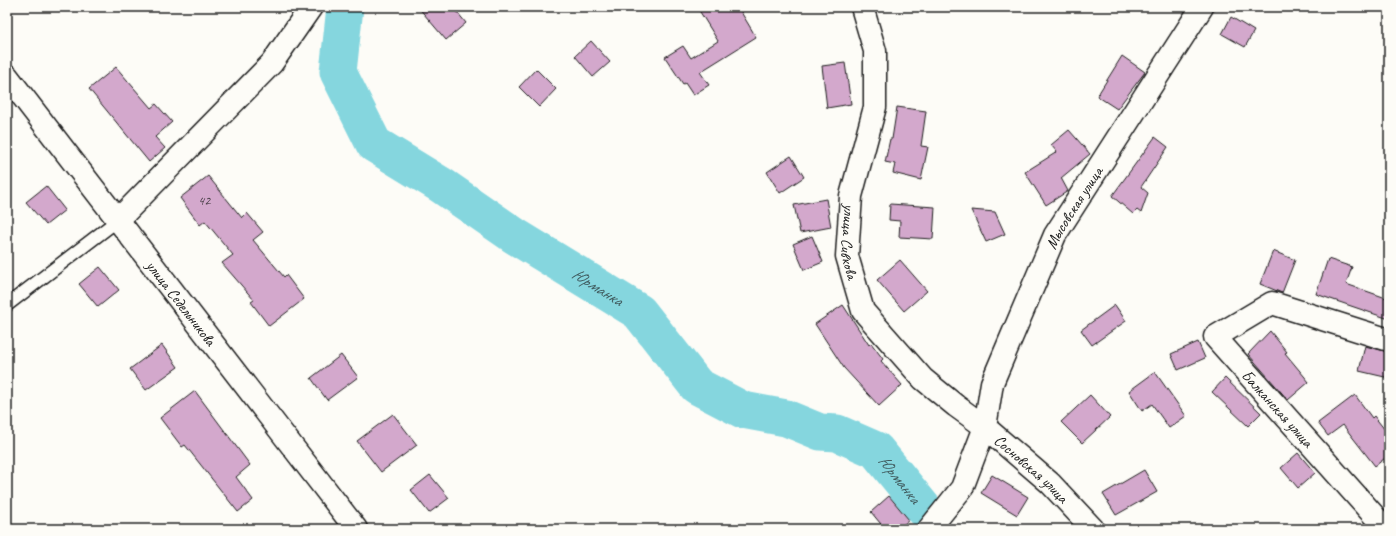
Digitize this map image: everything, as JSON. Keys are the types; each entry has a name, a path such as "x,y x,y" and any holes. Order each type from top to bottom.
{"street":[{"path":"118,220 272,63 311,7"},
{"name":"улица Сивкова","path":"862,7 875,51 875,107 851,196 847,256 864,311 923,379 985,427"},
{"name":"Мысовская улица","path":"929,529 962,488 985,427 992,383 1055,235 1202,7"},
{"name":"улица Седельникова","path":"7,76 356,529"},
{"name":"Балканская улица","path":"1386,529 1215,337 1272,303 1389,340"},
{"name":"Сосновская улица","path":"985,427 1050,483 1093,529"}],"lane":[{"path":"869,7 875,51"},
{"path":"7,305 118,220"}],"building":[{"path":"418,7 453,7 466,23 446,40"},
{"path":"697,7 738,7 756,37 700,72 709,85 693,95 685,83 683,84 665,57 683,46 691,58 718,41"},
{"path":"1231,17 1254,31 1245,47 1222,34"},
{"path":"591,41 610,62 593,77 575,56"},
{"path":"1122,56 1145,72 1117,109 1097,96"},
{"path":"845,63 851,104 827,108 822,66"},
{"path":"116,67 151,108 156,104 172,122 155,137 165,148 149,162 89,89"},
{"path":"536,69 556,89 539,107 519,87"},
{"path":"897,107 926,111 921,146 928,147 921,180 893,173 895,164 885,162 890,139 892,139"},
{"path":"1069,130 1090,154 1061,178 1068,191 1046,205 1025,172 1057,152 1051,145"},
{"path":"1155,137 1168,147 1141,187 1148,193 1141,213 1137,210 1133,214 1112,196"},
{"path":"791,156 804,177 780,193 767,172"},
{"path":"208,176 242,218 247,213 263,232 253,240 284,277 286,275 304,299 269,326 251,302 254,300 222,263 233,255 205,221 200,225 180,198"},
{"path":"46,186 65,210 46,225 26,202"},
{"path":"826,199 831,227 800,233 794,205"},
{"path":"890,204 935,207 933,239 899,237 900,221 889,220"},
{"path":"971,210 995,212 1005,234 986,242"},
{"path":"812,236 823,262 804,270 793,244"},
{"path":"1273,251 1295,260 1282,293 1260,284"},
{"path":"1328,259 1352,267 1346,284 1389,299 1389,319 1316,294"},
{"path":"900,260 927,291 904,311 877,280"},
{"path":"100,267 119,290 98,307 79,284"},
{"path":"843,305 869,345 871,343 883,359 881,361 902,385 879,406 844,368 815,324"},
{"path":"1115,305 1126,321 1092,345 1081,330"},
{"path":"1270,331 1287,352 1285,353 1309,382 1288,400 1248,354"},
{"path":"1198,342 1205,358 1178,370 1171,354"},
{"path":"162,345 178,367 146,390 130,369"},
{"path":"1365,346 1389,352 1389,378 1359,371"},
{"path":"341,355 358,377 327,400 311,378"},
{"path":"1155,372 1186,416 1169,428 1152,404 1142,411 1129,391"},
{"path":"1225,378 1261,413 1248,426 1212,392"},
{"path":"195,391 250,465 236,477 253,500 238,512 185,445 182,447 160,418"},
{"path":"1090,395 1110,417 1082,443 1061,422"},
{"path":"1355,395 1372,418 1374,416 1389,435 1389,455 1375,466 1343,425 1328,436 1318,423"},
{"path":"393,414 417,445 381,472 357,441"},
{"path":"1298,453 1315,473 1298,488 1281,468"},
{"path":"1144,470 1157,492 1116,515 1103,494"},
{"path":"430,475 449,498 429,513 411,490"},
{"path":"992,475 1028,497 1017,515 981,493"},
{"path":"889,496 909,520 898,529 885,529 871,512"}],"waterway":[{"name":"Юрманка","path":"345,7 338,72 374,144 441,185 515,236 639,312 697,386 743,410 786,418 820,432 837,433 876,450 924,509"}]}
